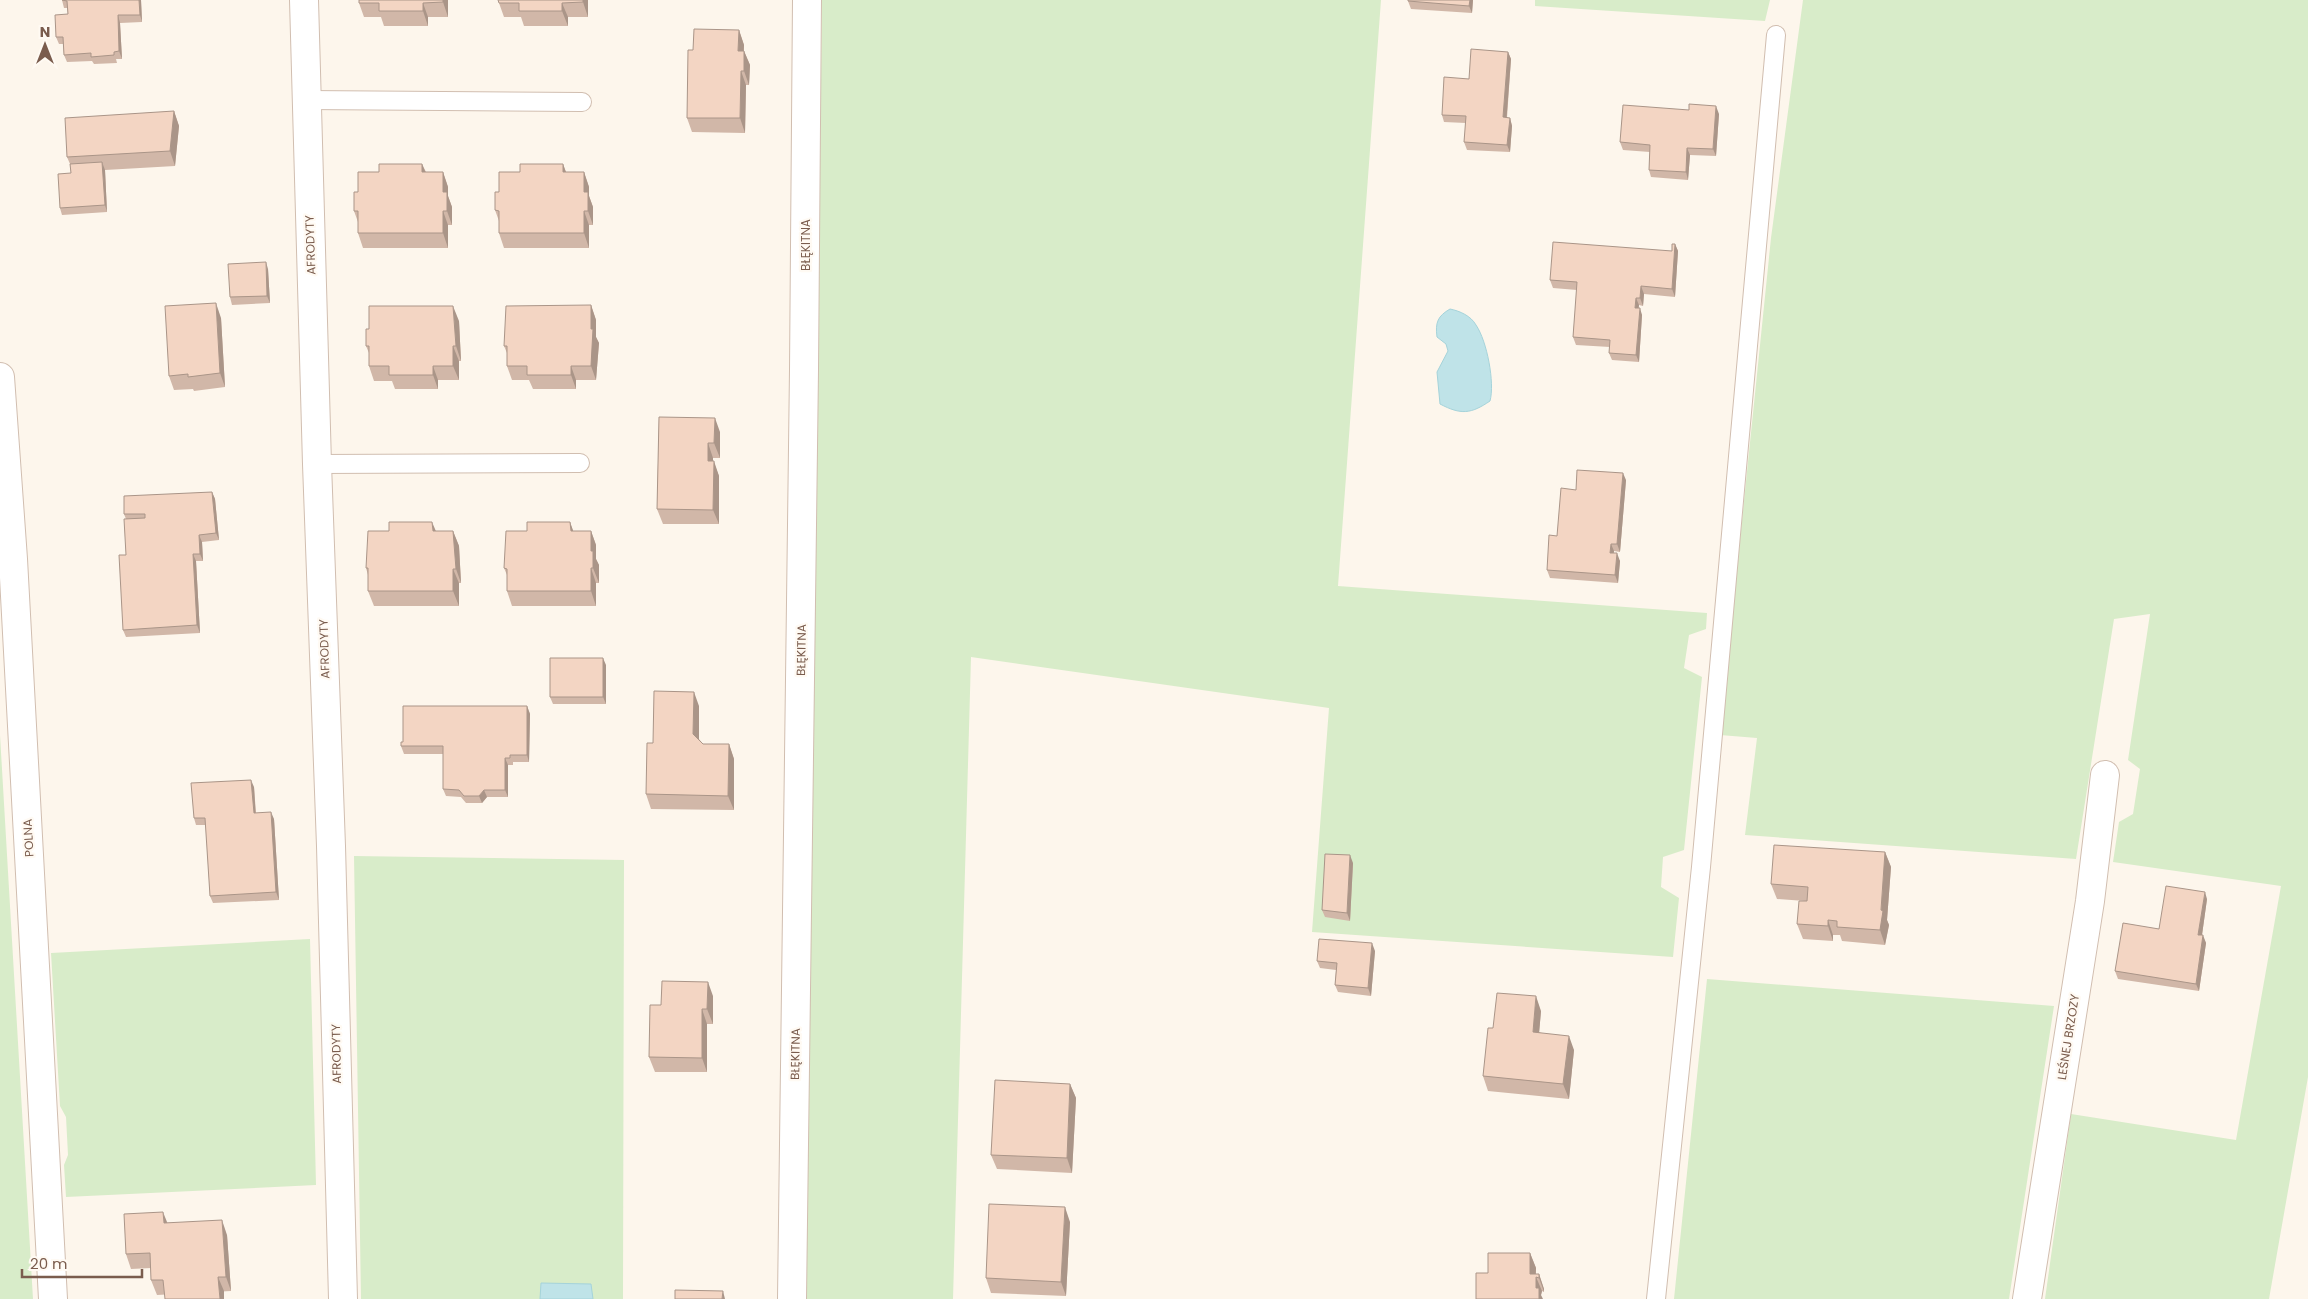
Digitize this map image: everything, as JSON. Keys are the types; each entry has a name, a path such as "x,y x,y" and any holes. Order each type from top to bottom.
{"street":[{"name":"AFRODYTY","path":"304,0 317,464 331,846 343,1299"},
{"name":"BŁĘKITNA","path":"792,1299 807,0"},
{"name":"POLNA","path":"0,376 13,558 54,1299"},
{"name":"LEŚNEJ BRZOZY","path":"2027,1299 2090,901 2105,775"}],"lane":[{"path":"1656,1299 1701,866 1776,35"},
{"path":"306,100 582,102"},
{"path":"317,464 580,463"}],"green space":[{"path":"822,0 1381,0 1338,586 1707,613 1706,629 1689,635 1684,668 1702,677 1684,850 1663,857 1661,887 1679,898 1673,957 1312,932 1329,708 971,657 953,1299 806,1299"},
{"path":"1535,0 1770,0 1765,21 1535,6"},
{"path":"1803,0 2308,0 2308,1077 2269,1299 2045,1299 2071,1114 2236,1140 2281,886 2113,862 2119,822 2133,814 2140,769 2128,760 2150,614 2114,619 2076,859 1745,835 1757,738 1720,735 1771,238"},
{"path":"0,735 33,1299 0,1299"},
{"path":"354,856 624,860 623,1299 361,1299"},
{"path":"310,939 316,1185 66,1197 64,1165 68,1155 66,1117 60,1106 51,953"},
{"path":"1707,979 2054,1006 2009,1299 1674,1299"}],"water":[{"path":"1450,309 1465,314 1474,322 1487,351 1491,373 1490,401 1471,411 1454,410 1440,404 1437,372 1448,351 1446,344 1437,337 1436,327 1440,317"},
{"path":"541,1283 591,1284 593,1299 540,1299"}],"building":[{"path":"62,0 139,0 140,15 118,15 119,51 114,52 114,55 91,57 91,53 64,55 63,37 56,37 55,15 68,14 67,1"},
{"path":"359,0 443,0 443,2 423,3 423,11 379,11 379,3 359,3"},
{"path":"498,0 583,0 583,2 562,3 562,11 519,11 519,3 499,3"},
{"path":"1408,0 1470,0 1469,6"},
{"path":"694,29 739,30 738,51 744,51 744,71 741,71 740,118 687,118 688,50 693,50"},
{"path":"1471,49 1508,52 1503,117 1510,118 1507,145 1464,142 1466,116 1442,115 1444,77 1469,79"},
{"path":"1689,104 1716,106 1713,149 1687,148 1686,172 1649,170 1650,145 1620,142 1623,105 1689,110"},
{"path":"174,111 170,151 67,157 65,118"},
{"path":"102,162 105,205 60,208 58,174 71,173 70,164"},
{"path":"379,164 422,164 422,172 443,172 443,192 447,192 447,211 443,211 443,233 358,233 358,211 354,211 354,192 358,192 358,172 379,172"},
{"path":"520,164 563,164 563,172 584,172 584,192 588,192 588,211 584,211 584,233 499,233 499,211 495,210 495,192 499,192 499,172 520,172"},
{"path":"1553,242 1672,251 1672,244 1675,244 1672,289 1641,286 1640,298 1636,298 1635,308 1640,308 1636,355 1609,353 1610,340 1573,337 1577,282 1550,280"},
{"path":"266,262 267,296 230,297 228,264"},
{"path":"216,303 220,373 188,377 188,374 169,376 165,306"},
{"path":"591,305 591,329 593,329 591,366 571,366 571,375 527,375 527,366 507,366 507,346 504,346 506,306"},
{"path":"369,306 453,306 456,346 453,346 453,366 433,366 433,375 389,375 389,366 369,366 369,346 366,346 366,329 369,329"},
{"path":"659,417 715,418 714,443 708,443 708,461 714,461 713,510 657,509"},
{"path":"1577,470 1623,473 1617,544 1611,544 1610,553 1617,553 1615,575 1547,570 1549,535 1557,536 1561,488 1576,490"},
{"path":"212,492 216,533 199,535 200,554 193,554 197,625 123,630 119,555 126,555 124,519 145,518 145,514 124,514 124,496"},
{"path":"389,522 432,522 433,531 453,531 456,569 453,569 453,591 368,591 368,568 366,568 368,531 389,531"},
{"path":"527,522 570,522 571,531 591,531 593,568 591,568 591,591 507,591 507,569 504,568 506,531 527,531"},
{"path":"550,658 603,658 603,697 550,697"},
{"path":"654,691 694,692 693,734 703,744 729,744 728,796 646,794 647,743 653,743"},
{"path":"403,706 527,706 527,755 510,755 510,758 505,758 505,790 484,790 479,796 464,796 459,790 443,789 443,746 401,746 401,742 403,742"},
{"path":"251,780 254,813 271,812 276,892 210,896 205,818 194,818 191,783"},
{"path":"1774,845 1885,852 1881,910 1883,911 1880,930 1837,927 1837,921 1828,920 1828,926 1797,924 1799,901 1807,901 1808,887 1771,884"},
{"path":"1325,854 1350,855 1347,913 1322,910"},
{"path":"2166,886 2205,892 2198,935 2203,935 2196,984 2115,971 2123,923 2159,929"},
{"path":"1319,939 1372,943 1368,988 1335,985 1337,963 1317,961"},
{"path":"662,981 708,982 707,1009 702,1009 702,1058 649,1057 650,1005 661,1005"},
{"path":"1497,993 1536,996 1533,1032 1569,1036 1563,1084 1483,1076 1488,1028 1493,1028"},
{"path":"995,1080 1070,1084 1067,1158 991,1155"},
{"path":"989,1204 1065,1207 1061,1282 986,1278"},
{"path":"163,1212 164,1223 222,1220 226,1277 218,1277 220,1299 165,1299 163,1280 151,1280 150,1253 126,1254 124,1214"},
{"path":"1488,1253 1530,1253 1530,1274 1539,1274 1539,1278 1536,1277 1536,1288 1539,1288 1539,1299 1476,1299 1476,1273 1488,1273"},
{"path":"675,1290 723,1291 722,1299 675,1299"}]}
